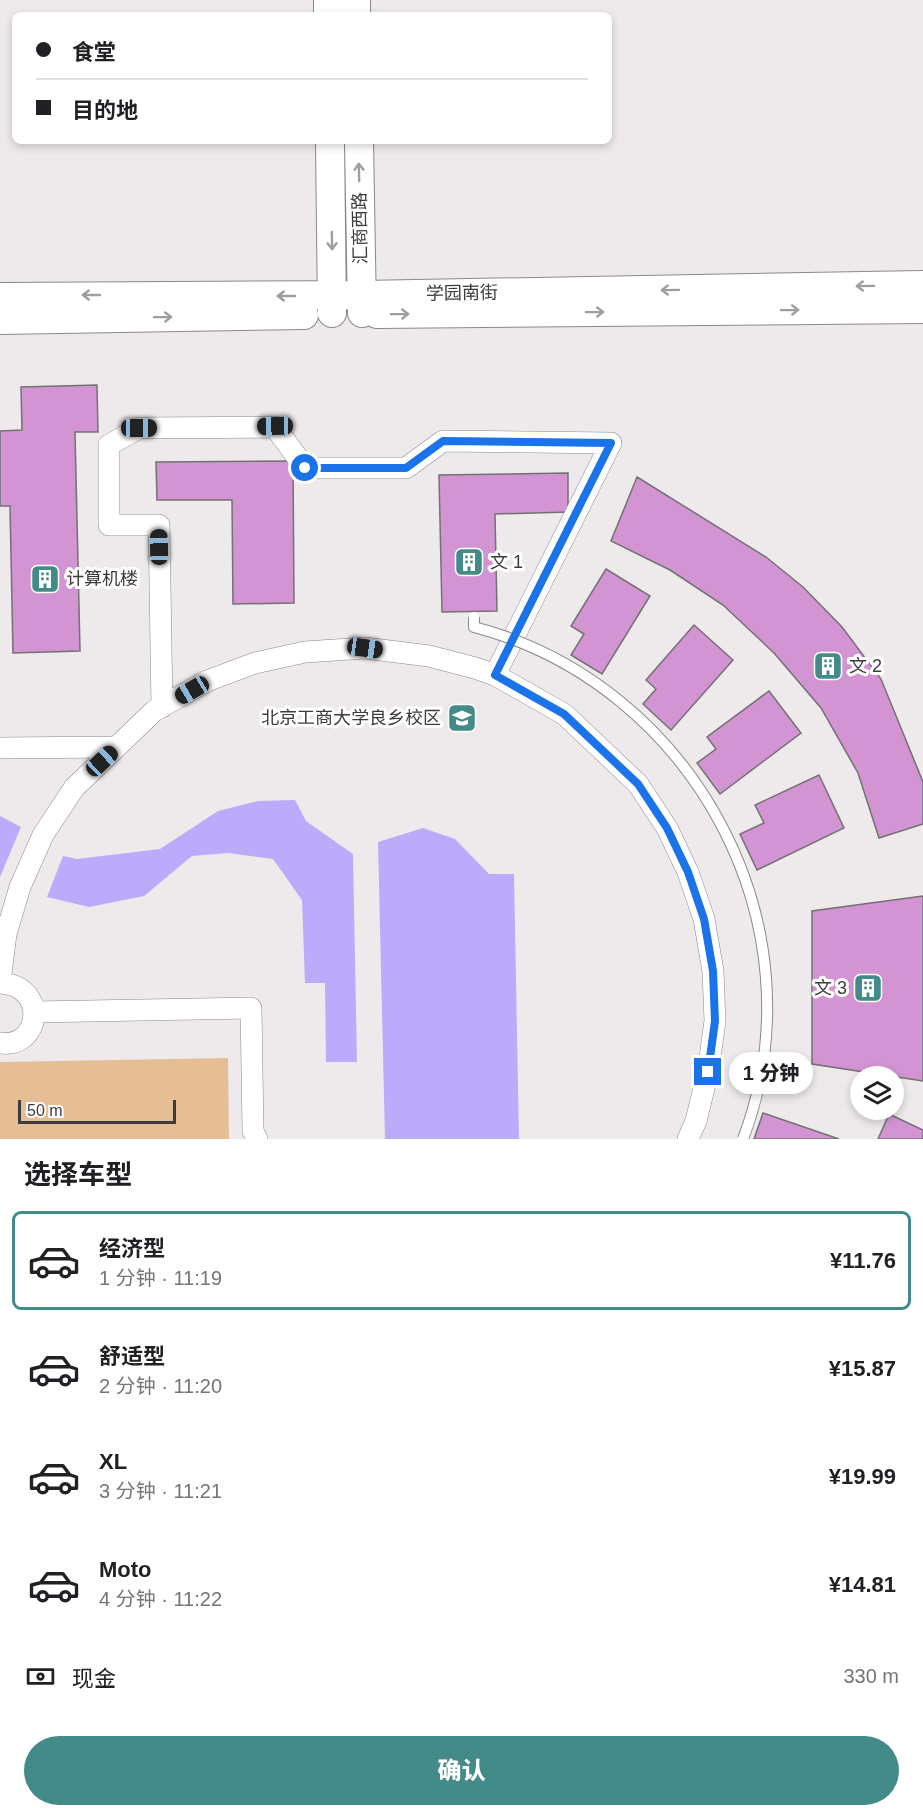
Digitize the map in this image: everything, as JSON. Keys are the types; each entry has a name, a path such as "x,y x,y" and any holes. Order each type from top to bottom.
{"street":[{"name":"汇商西路","path":"330,144 332,305"},
{"name":"汇商西路","path":"359,144 362,305"},
{"name":"学园南街","path":"362,305 923,285"},
{"name":"学园南街","path":"0,297 86,295 332,305 923,309"},
{"name":"学园南街","path":"0,320 332,305"},
{"path":"162,707 159,525 109,525 109,445 139,428 275,426 305,468 406,468 443,441 611,443 495,675"},
{"path":"0,1043 14,1042 22,1038 30,1031 34,1022 35,1011 27,993 19,987 0,982 6,934 20,886 43,835 74,788 154,711 217,677 255,663 305,652 365,648 429,656 495,675 564,714 638,784 667,828 688,872 704,919 713,971 715,1021 708,1072 696,1121 688,1139"},
{"path":"0,748 116,747"},
{"path":"35,1011 251,1008 253,1131 257,1139"}],"lane":[{"path":"474,617 474,627 498,633 542,651 575,670 621,703 657,736 684,768 715,811 726,832 743,869 754,905 765,965 767,1023 764,1067 752,1116 743,1139"}],"shaded area":[{"path":"295,800 306,821 353,854 357,1062 326,1062 325,983 305,983 302,900 273,859 228,853 192,856 144,896 89,907 47,897 63,856 77,859 160,849 218,811 258,801"},
{"path":"0,816 21,827 0,877"},
{"path":"423,828 455,839 489,874 514,874 519,1139 385,1139 378,842"},
{"path":"228,1058 229,1139 0,1139 0,1062"}],"building":[{"name":"计算机楼","path":"97,385 98,432 75,432 80,651 13,653 10,506 0,506 0,431 22,430 21,387"},
{"path":"293,461 294,603 233,604 232,500 157,500 156,462"},
{"name":"文 1","path":"568,473 568,512 495,514 497,611 442,612 439,475"},
{"name":"文 2","path":"637,477 766,557 803,587 842,627 881,679 923,782 923,824 879,838 858,773 821,708 774,653 723,605 670,570 611,541"},
{"path":"606,569 650,596 602,674 571,655 584,634 571,626"},
{"path":"694,625 733,660 671,730 643,704 656,689 646,680"},
{"path":"769,691 801,733 720,794 697,763 716,749 707,737"},
{"path":"819,775 844,828 757,870 740,834 764,823 755,805"},
{"name":"文 3","path":"923,896 923,1081 904,1078 904,1066 850,1066 850,1070 812,1064 812,911"},
{"path":"763,1113 839,1139 754,1139"},
{"path":"886,1120 902,1120 923,1130 923,1139 878,1139"}],"place":[{"name":"文 1","path":"469,562"},
{"name":"计算机楼","path":"45,579"},
{"name":"文 2","path":"828,666"},
{"name":"北京工商大学良乡校区","path":"462,718"},
{"name":"文 3","path":"868,988"}],"route":[{"path":"305,468 406,468 443,441 611,443 495,675 564,714 638,784 667,828 688,872 704,919 713,971 715,1021 708,1072"}]}
